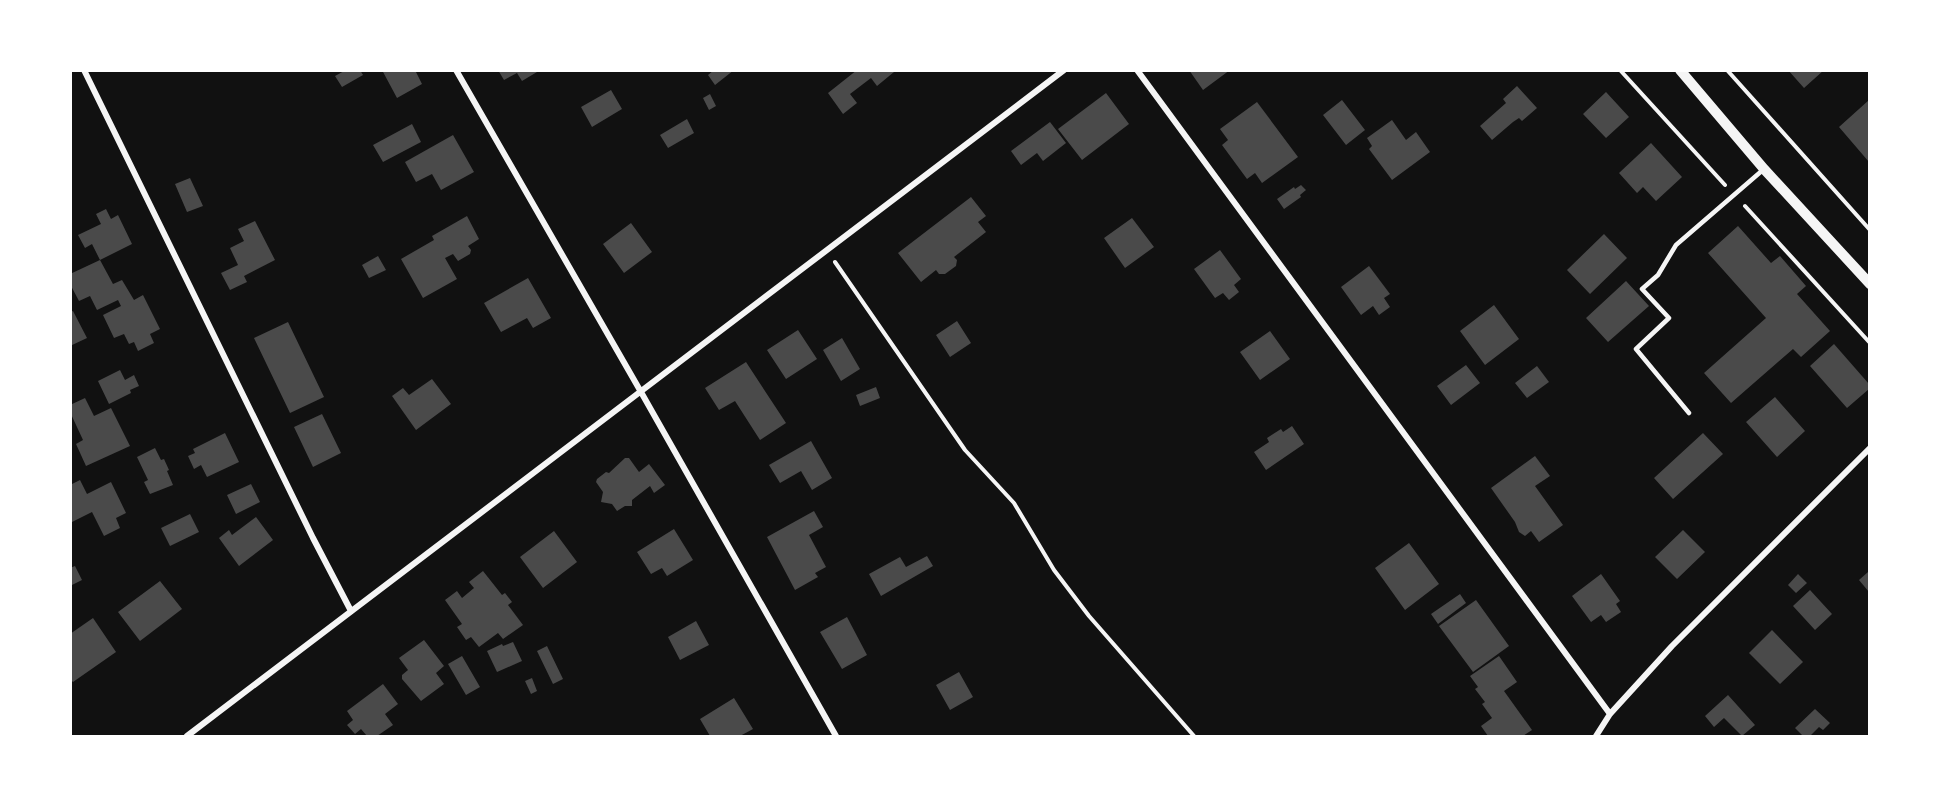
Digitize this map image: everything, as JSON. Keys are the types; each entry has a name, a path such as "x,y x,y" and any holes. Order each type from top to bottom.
{"street":[{"path":"84,70 351,611"},
{"path":"456,70 836,736"},
{"path":"1051,70 1055,77"},
{"path":"187,736 1064,70"},
{"path":"1137,70 1610,714"},
{"path":"1680,70 1764,169 1869,284"},
{"path":"1596,736 1610,714 1672,646 1869,448"}],"lane":[{"path":"1689,413 1636,349 1670,318 1642,289 1658,275 1676,245 1764,169"}],"path":[{"path":"1727,70 1869,230"},
{"path":"827,250 965,450 1014,503 1054,570 1089,616 1194,736"}],"building":[{"path":"346,70 360,70 363,75 342,87 335,76"},
{"path":"382,70 415,70 422,84 397,98"},
{"path":"498,70 536,70 537,72 522,81 517,73 504,80"},
{"path":"714,70 734,70 715,85 708,75"},
{"path":"857,70 893,70 894,72 877,86 871,78 850,94 857,103 843,114 828,93"},
{"path":"1189,70 1230,70 1203,90"},
{"path":"1788,70 1824,70 1804,88"},
{"path":"1517,86 1537,108 1522,121 1519,118 1513,122 1492,140 1480,126 1506,103 1503,99"},
{"path":"611,90 622,109 592,127 581,107"},
{"path":"1606,92 1629,117 1606,138 1583,114"},
{"path":"1106,93 1129,124 1082,160 1058,129"},
{"path":"710,94 716,106 709,110 703,98"},
{"path":"1342,100 1365,130 1346,145 1323,115"},
{"path":"1869,100 1869,162 1839,127"},
{"path":"1257,102 1298,157 1262,183 1255,173 1247,179 1222,145 1228,140 1220,129"},
{"path":"687,119 694,133 668,148 660,135"},
{"path":"1392,120 1406,140 1416,132 1430,152 1392,180 1369,149 1372,146 1367,138"},
{"path":"1050,122 1066,143 1043,161 1037,153 1021,165 1011,151"},
{"path":"412,124 421,142 383,162 373,145"},
{"path":"453,135 474,172 441,190 432,174 416,182 405,162"},
{"path":"1651,143 1682,177 1656,201 1643,187 1637,193 1619,173"},
{"path":"190,178 203,206 187,212 175,184"},
{"path":"1301,185 1306,190 1300,195 1301,197 1284,209 1277,199"},
{"path":"971,197 986,216 978,222 986,232 954,257 957,260 956,266 945,274 939,274 936,270 921,282 898,253"},
{"path":"106,209 111,219 118,215 132,244 100,260 92,244 85,248 78,235 101,224 96,214"},
{"path":"467,216 479,239 468,246 471,250 470,254 458,261 453,254 445,258 457,279 423,298 401,259 434,240 432,236"},
{"path":"1132,218 1154,247 1125,268 1104,238"},
{"path":"255,221 275,260 244,276 247,282 230,290 221,273 238,265 230,248 244,241 238,229"},
{"path":"631,223 652,252 624,273 603,244"},
{"path":"1738,226 1771,263 1780,256 1806,286 1797,294 1830,331 1801,357 1793,349 1731,403 1704,373 1766,318 1708,253"},
{"path":"1604,234 1627,258 1590,294 1567,270"},
{"path":"1220,250 1241,279 1234,285 1239,292 1229,300 1223,293 1215,298 1194,269"},
{"path":"378,256 386,270 369,278 362,265"},
{"path":"100,260 113,284 122,280 134,300 143,295 160,329 150,334 154,343 138,351 134,342 129,344 124,334 114,338 103,315 121,306 118,300 97,310 90,296 79,301 70,284 70,274"},
{"path":"1369,266 1390,294 1384,298 1390,307 1379,315 1373,306 1361,315 1341,287"},
{"path":"528,278 551,318 533,328 527,318 501,332 484,303"},
{"path":"1626,281 1649,306 1608,342 1586,318"},
{"path":"1494,305 1519,339 1485,365 1460,331"},
{"path":"73,311 87,338 70,346 70,312"},
{"path":"957,321 971,343 950,357 936,335"},
{"path":"288,322 324,397 290,413 254,338"},
{"path":"798,330 817,359 786,379 767,350"},
{"path":"1270,331 1290,359 1260,380 1240,352"},
{"path":"842,338 860,369 841,381 823,350"},
{"path":"1834,344 1869,384 1869,389 1847,408 1810,366"},
{"path":"746,362 786,423 760,440 735,401 719,410 705,388"},
{"path":"1466,365 1480,383 1451,405 1437,386"},
{"path":"1537,366 1549,382 1527,398 1515,383"},
{"path":"120,370 125,380 134,375 139,386 130,390 131,393 109,404 98,381"},
{"path":"432,379 451,404 416,430 392,396 403,388 409,395"},
{"path":"876,387 880,398 860,406 856,395"},
{"path":"1775,397 1805,431 1777,457 1746,422"},
{"path":"85,398 94,416 111,408 130,446 86,466 76,444 83,440 70,412 70,405"},
{"path":"322,414 341,453 313,467 294,427"},
{"path":"1292,426 1304,444 1266,470 1254,452 1269,442 1267,438 1281,429 1283,432"},
{"path":"225,433 239,462 207,477 201,465 194,469 188,456 195,453 193,449"},
{"path":"1703,433 1723,454 1673,499 1654,478"},
{"path":"811,441 832,478 812,490 801,471 780,483 769,465"},
{"path":"155,448 161,460 164,459 173,485 150,494 144,482 148,480 137,457"},
{"path":"1535,456 1550,476 1535,486 1563,525 1539,542 1531,531 1525,536 1519,532 1515,522 1491,488"},
{"path":"625,458 629,458 639,472 649,464 665,485 654,493 650,486 632,500 632,506 625,506 617,511 612,504 601,502 603,492 596,482"},
{"path":"80,480 87,494 111,482 126,513 116,518 120,528 104,536 92,512 70,523 70,485"},
{"path":"251,484 260,502 236,514 227,495"},
{"path":"814,511 823,527 809,535 826,567 815,573 818,577 795,590 767,537"},
{"path":"190,514 199,532 170,546 161,528"},
{"path":"256,517 273,540 239,566 219,538 229,530 232,535"},
{"path":"674,529 693,560 667,576 662,568 651,574 637,552"},
{"path":"1683,530 1705,552 1677,579 1655,557"},
{"path":"554,531 577,562 543,588 520,557"},
{"path":"1409,543 1439,584 1405,610 1375,568"},
{"path":"927,556 933,566 881,596 869,574 900,557 906,567"},
{"path":"75,566 82,580 70,586 70,568"},
{"path":"483,571 502,595 505,593 512,602 508,605 523,625 503,639 498,633 479,647 471,637 466,640 457,627 462,624 445,600 457,591 462,598 474,588 469,582"},
{"path":"1869,573 1869,592 1859,580"},
{"path":"1601,574 1620,601 1616,604 1621,612 1606,622 1601,615 1591,622 1572,596"},
{"path":"1798,574 1807,583 1796,593 1788,585"},
{"path":"160,581 182,609 140,641 118,612"},
{"path":"1810,590 1832,614 1815,630 1793,606"},
{"path":"1460,594 1466,603 1438,624 1431,614"},
{"path":"1476,600 1509,646 1473,672 1439,626"},
{"path":"847,617 867,655 842,669 820,632"},
{"path":"93,618 116,652 73,682 70,679 70,634"},
{"path":"696,621 709,645 680,660 668,637"},
{"path":"1772,630 1803,662 1780,684 1749,653"},
{"path":"424,640 444,666 436,673 444,684 421,701 402,679 402,675 408,670 399,658"},
{"path":"513,642 522,661 497,672 487,651"},
{"path":"547,646 563,679 553,684 537,651"},
{"path":"462,656 480,687 466,695 448,664"},
{"path":"1499,656 1517,682 1504,691 1532,730 1523,736 1488,736 1481,726 1492,718 1482,704 1485,702 1475,689 1478,687 1470,676"},
{"path":"959,672 973,697 950,710 936,685"},
{"path":"532,678 537,691 531,694 525,681"},
{"path":"383,684 398,704 385,714 393,725 377,736 367,736 361,729 355,734 347,725 353,720 347,711"},
{"path":"1728,695 1755,725 1742,736 1724,718 1714,727 1705,716"},
{"path":"734,698 753,729 740,736 710,736 700,719"},
{"path":"1815,709 1830,723 1823,730 1819,727 1810,736 1803,736 1795,728"}]}
